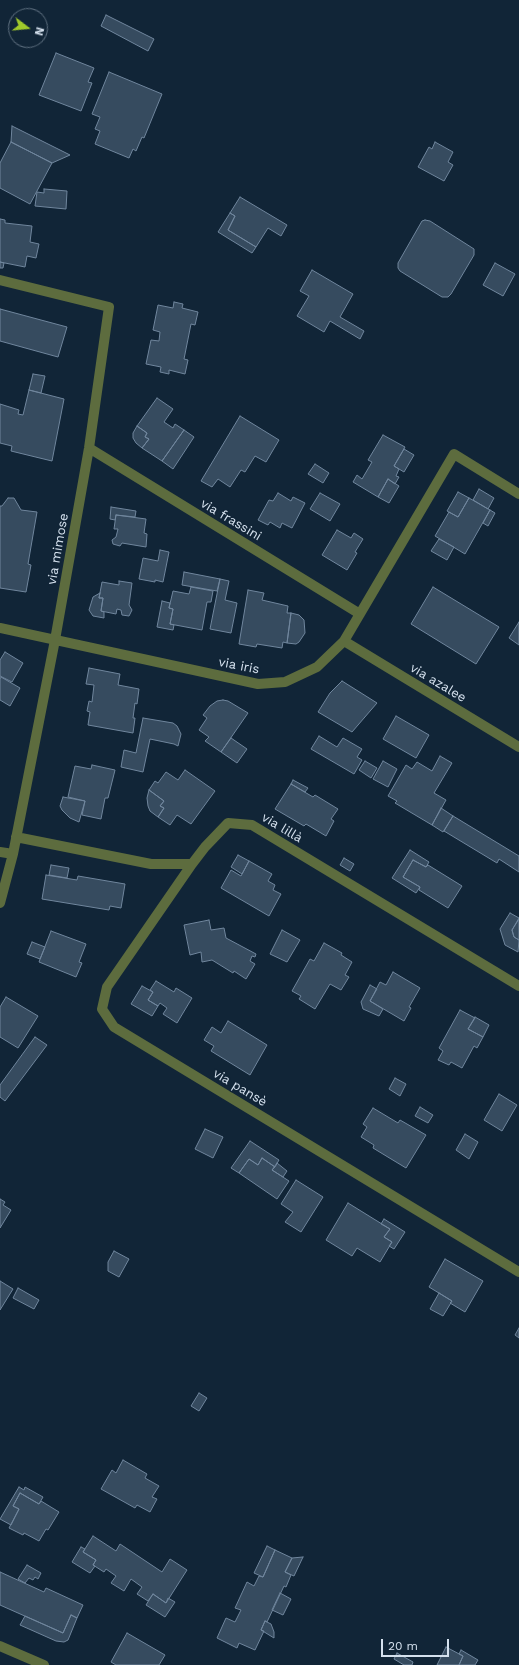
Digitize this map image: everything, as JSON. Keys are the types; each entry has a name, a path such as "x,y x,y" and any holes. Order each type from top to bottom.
{"street":[{"name":"via mimose","path":"0,280 109,307 89,448 56,640 13,854 0,903"},
{"name":"via frassini","path":"89,448 360,614"},
{"name":"via iris","path":"0,628 258,684 285,682 317,667 344,641 454,454 519,494"},
{"name":"via azalee","path":"344,641 519,747"},
{"name":"via lillà","path":"192,864 205,846 228,823 252,825 519,986"},
{"path":"16,837 151,864 192,864"},
{"path":"0,852 13,854"},
{"name":"via pansè","path":"192,864 107,987 102,1009 114,1027 519,1272"},
{"path":"0,1646 44,1665"}],"building":[{"path":"106,15 154,39 148,51 101,26"},
{"path":"56,53 94,68 88,82 92,83 81,111 39,95"},
{"path":"109,72 162,94 144,138 142,137 136,151 133,149 129,158 95,144 100,131 95,129 100,117 92,114"},
{"path":"12,126 70,155 52,163 11,142"},
{"path":"11,142 52,163 30,204 0,188 0,163"},
{"path":"435,142 453,152 448,162 453,165 444,181 418,167 429,147 432,149"},
{"path":"44,189 67,191 66,209 35,206 37,192 44,193"},
{"path":"240,197 287,225 281,236 268,228 256,247 228,230 235,216 230,213"},
{"path":"230,213 235,216 228,230 256,247 252,253 218,232"},
{"path":"0,219 5,220 5,223 32,226 30,242 39,244 36,258 27,256 25,267 0,262"},
{"path":"422,221 430,221 474,249 474,255 448,297 442,297 400,271 398,268 398,263"},
{"path":"0,262 4,263 3,268 0,268"},
{"path":"495,263 515,274 503,296 483,285"},
{"path":"312,270 353,294 340,317 364,331 360,339 330,321 324,332 297,316 309,296 300,291"},
{"path":"174,302 183,304 182,308 198,312 195,325 191,324 184,359 188,360 185,374 169,370 169,374 160,372 161,367 146,364 151,340 159,341 160,332 153,330 158,305 173,308"},
{"path":"0,309 67,327 58,357 0,341"},
{"path":"33,374 45,376 41,393 29,390"},
{"path":"29,390 64,399 52,461 11,451 12,446 0,443 0,404 19,410 18,414 23,415"},
{"path":"157,398 173,409 164,422 173,428 175,424 184,430 162,461 142,448 149,439 145,437 147,433 137,426"},
{"path":"240,416 279,440 266,462 255,456 245,472 241,470 230,487 218,479 212,487 201,481"},
{"path":"137,426 147,433 145,437 149,439 142,448 133,438 133,433"},
{"path":"184,430 194,437 173,469 162,461"},
{"path":"383,435 405,447 394,466 399,469 396,476 399,477 395,484 388,479 378,497 353,482 357,475 362,479 372,462 368,460"},
{"path":"404,449 414,455 404,472 394,466"},
{"path":"315,464 329,473 323,483 308,474"},
{"path":"388,479 399,486 389,503 378,497"},
{"path":"479,489 494,498 488,509 473,500"},
{"path":"458,492 469,498 458,517 447,511"},
{"path":"278,493 291,501 293,497 305,503 292,528 282,523 280,528 270,522 268,525 258,520 269,500 273,501"},
{"path":"320,493 340,504 330,521 310,509"},
{"path":"8,498 14,498 21,510 37,512 28,564 31,565 26,592 0,588 0,506 2,506"},
{"path":"469,498 490,510 465,554 435,536 449,512 458,517"},
{"path":"111,507 136,511 135,517 116,515 115,520 110,519"},
{"path":"490,510 495,513 488,526 483,523"},
{"path":"116,515 146,519 144,533 147,534 146,547 122,543 120,546 113,544 112,540 116,537 118,529 114,529"},
{"path":"337,530 351,538 354,533 363,539 347,570 322,555"},
{"path":"439,539 454,547 447,560 431,551"},
{"path":"160,550 169,552 163,582 139,579 143,558 158,561"},
{"path":"184,572 220,579 217,591 182,585"},
{"path":"220,579 229,581 225,600 237,603 231,633 210,629"},
{"path":"119,581 132,583 129,605 132,610 129,616 122,615 121,610 117,609 116,614 101,611 103,598 99,598 102,582 119,585"},
{"path":"191,587 213,591 211,602 207,602 202,630 170,624 173,609 169,608 173,591 189,594"},
{"path":"433,587 499,627 476,664 411,624"},
{"path":"248,590 264,593 262,600 288,606 287,613 291,613 287,643 283,642 282,648 257,644 256,647 239,644"},
{"path":"100,593 99,598 103,598 101,611 104,612 104,618 93,616 89,610 93,597"},
{"path":"162,601 170,603 169,608 173,609 170,624 174,625 173,630 157,627"},
{"path":"291,613 299,615 304,620 305,633 296,644 287,643"},
{"path":"519,622 519,645 509,638"},
{"path":"5,652 23,663 12,682 0,676 0,660"},
{"path":"89,668 120,674 118,685 139,689 137,704 135,703 133,733 88,725 90,712 87,711 89,701 92,702 94,685 86,684"},
{"path":"1,677 20,688 10,706 0,700"},
{"path":"342,681 377,703 352,732 318,712 330,693"},
{"path":"217,701 228,701 248,713 221,752 205,741 209,737 199,730 207,718 203,715 210,706"},
{"path":"396,716 429,735 416,758 383,739"},
{"path":"143,718 173,723 177,726 181,734 178,746 150,739 143,772 121,767 124,750 136,753"},
{"path":"319,736 337,747 343,738 362,749 357,757 362,760 354,774 311,749"},
{"path":"231,738 247,749 237,763 221,752"},
{"path":"440,756 452,763 434,793 446,800 432,825 395,803 397,801 388,796 406,765 412,769 417,762 432,771"},
{"path":"365,761 377,768 371,778 359,770"},
{"path":"383,761 397,769 388,787 373,779"},
{"path":"92,765 115,770 108,798 105,798 101,819 82,815 85,801 68,797 75,766 91,769"},
{"path":"185,770 215,791 191,824 177,815 170,825 158,817 164,808 160,806 164,801 149,790 155,781 158,783 166,772 178,780"},
{"path":"293,780 308,788 305,792 291,784"},
{"path":"291,784 313,797 315,795 338,809 331,819 334,821 326,836 306,824 304,826 275,809"},
{"path":"149,790 164,801 160,806 164,808 158,817 150,811 148,806 147,798"},
{"path":"63,797 85,801 79,822 70,818 62,810 60,806"},
{"path":"441,808 453,816 443,832 432,825"},
{"path":"453,816 519,856 519,872 499,859 497,863 444,831"},
{"path":"410,850 429,862 426,867 413,860 403,877 420,887 416,893 392,878"},
{"path":"238,855 249,861 242,874 231,867"},
{"path":"344,858 354,864 350,871 340,865"},
{"path":"413,860 426,867 428,865 462,886 448,908 419,890 420,887 403,877"},
{"path":"249,861 272,874 268,881 275,885 273,890 281,894 269,916 221,888 231,870 241,876"},
{"path":"51,865 69,868 67,878 49,875"},
{"path":"46,875 77,880 78,876 125,884 121,908 110,906 109,910 42,899"},
{"path":"510,913 519,918 512,930 514,937 519,940 518,952 505,945 500,929"},
{"path":"519,919 519,940 514,937 512,930"},
{"path":"209,920 211,930 224,928 226,938 256,954 255,957 252,956 250,961 255,964 246,979 212,960 202,962 201,952 190,955 184,925"},
{"path":"282,930 300,940 287,962 270,954"},
{"path":"51,931 86,944 79,962 82,963 76,977 39,962"},
{"path":"32,942 45,947 40,959 27,954"},
{"path":"324,943 342,953 341,955 352,962 345,975 349,977 341,990 330,984 315,1009 299,999 301,996 292,991 310,959 314,961"},
{"path":"393,972 420,988 409,1007 411,1008 404,1021 370,1001 380,982 386,985"},
{"path":"156,981 174,992 176,988 192,998 177,1023 163,1014 167,1008 160,1003 158,1006 148,1000 153,992 150,990"},
{"path":"370,985 377,989 370,1001 383,1009 379,1016 363,1009 361,1002"},
{"path":"142,986 153,992 148,1000 158,1006 152,1016 131,1004"},
{"path":"6,997 38,1016 18,1048 0,1037 0,1007"},
{"path":"460,1010 475,1018 468,1029 483,1037 477,1048 474,1046 462,1068 451,1062 449,1065 438,1060 443,1051 439,1048"},
{"path":"475,1017 489,1025 483,1037 468,1029"},
{"path":"228,1021 267,1045 250,1075 211,1051 214,1046 204,1040 212,1027 221,1033"},
{"path":"35,1037 47,1045 5,1101 0,1097 0,1085"},
{"path":"395,1078 406,1084 400,1096 389,1089"},
{"path":"499,1094 517,1105 502,1131 484,1120"},
{"path":"420,1107 433,1115 428,1123 415,1116"},
{"path":"373,1108 398,1123 400,1120 426,1135 406,1168 373,1148 374,1145 361,1137 367,1127 363,1124"},
{"path":"205,1129 223,1137 213,1158 195,1149"},
{"path":"465,1134 478,1142 469,1159 456,1150"},
{"path":"250,1141 279,1160 275,1167 262,1158 258,1165 249,1159 239,1173 231,1168"},
{"path":"262,1158 275,1167 272,1170 289,1181 277,1199 239,1173 249,1159 258,1165"},
{"path":"277,1163 287,1171 283,1177 272,1170"},
{"path":"296,1180 323,1197 301,1232 285,1222 293,1212 281,1204"},
{"path":"0,1199 5,1202 3,1205 11,1210 0,1228"},
{"path":"348,1203 390,1229 384,1237 392,1242 380,1262 357,1248 352,1256 326,1240"},
{"path":"384,1219 405,1232 394,1249 389,1246 392,1242 384,1237 390,1229 381,1224"},
{"path":"114,1251 129,1259 119,1277 108,1271 108,1262"},
{"path":"445,1259 483,1281 465,1312 450,1303 452,1301 429,1287"},
{"path":"0,1281 13,1289 0,1310"},
{"path":"18,1288 39,1300 34,1309 13,1298"},
{"path":"439,1293 452,1301 443,1316 430,1309"},
{"path":"519,1328 519,1338 515,1335"},
{"path":"199,1393 207,1398 199,1411 191,1406"},
{"path":"123,1460 147,1474 145,1478 159,1486 152,1497 157,1499 150,1512 137,1505 135,1508 101,1489 112,1470 116,1473"},
{"path":"19,1487 24,1490 25,1487 43,1497 39,1504 20,1493 13,1506 19,1509 11,1525 0,1519"},
{"path":"20,1493 39,1504 41,1501 59,1512 39,1541 24,1533 23,1535 9,1528 19,1509 13,1506"},
{"path":"93,1536 116,1551 120,1544 162,1572 170,1559 187,1570 166,1603 153,1594 148,1601 137,1594 142,1587 131,1579 124,1591 111,1583 116,1576 106,1569 104,1572 93,1565 96,1560 83,1552"},
{"path":"267,1546 275,1550 263,1577 254,1573"},
{"path":"81,1547 85,1549 83,1552 96,1560 93,1565 95,1566 90,1573 72,1562"},
{"path":"275,1550 292,1558 285,1572 291,1575 286,1587 284,1586 267,1622 265,1621 261,1630 264,1631 255,1650 239,1643 237,1648 217,1638 226,1618 235,1622 241,1610 235,1608 247,1582 254,1586 259,1576 263,1577"},
{"path":"303,1557 294,1576 285,1572 292,1558"},
{"path":"27,1565 41,1573 38,1579 35,1577 33,1580 29,1578 25,1583 18,1579"},
{"path":"0,1572 44,1592 46,1588 83,1605 77,1618 71,1615 63,1633 0,1605"},
{"path":"280,1593 291,1599 283,1615 272,1610"},
{"path":"153,1594 166,1603 168,1598 175,1602 165,1617 146,1605"},
{"path":"71,1615 77,1618 68,1640 64,1642 56,1641 20,1625 25,1616 63,1633"},
{"path":"265,1621 271,1624 274,1632 274,1638 261,1630"},
{"path":"127,1633 165,1655 159,1665 116,1665 111,1662"},
{"path":"446,1647 463,1656 459,1665 437,1665"},
{"path":"461,1650 478,1660 475,1665 459,1665 463,1656 459,1654"},
{"path":"397,1653 413,1662 412,1665 404,1665 394,1659"}]}
